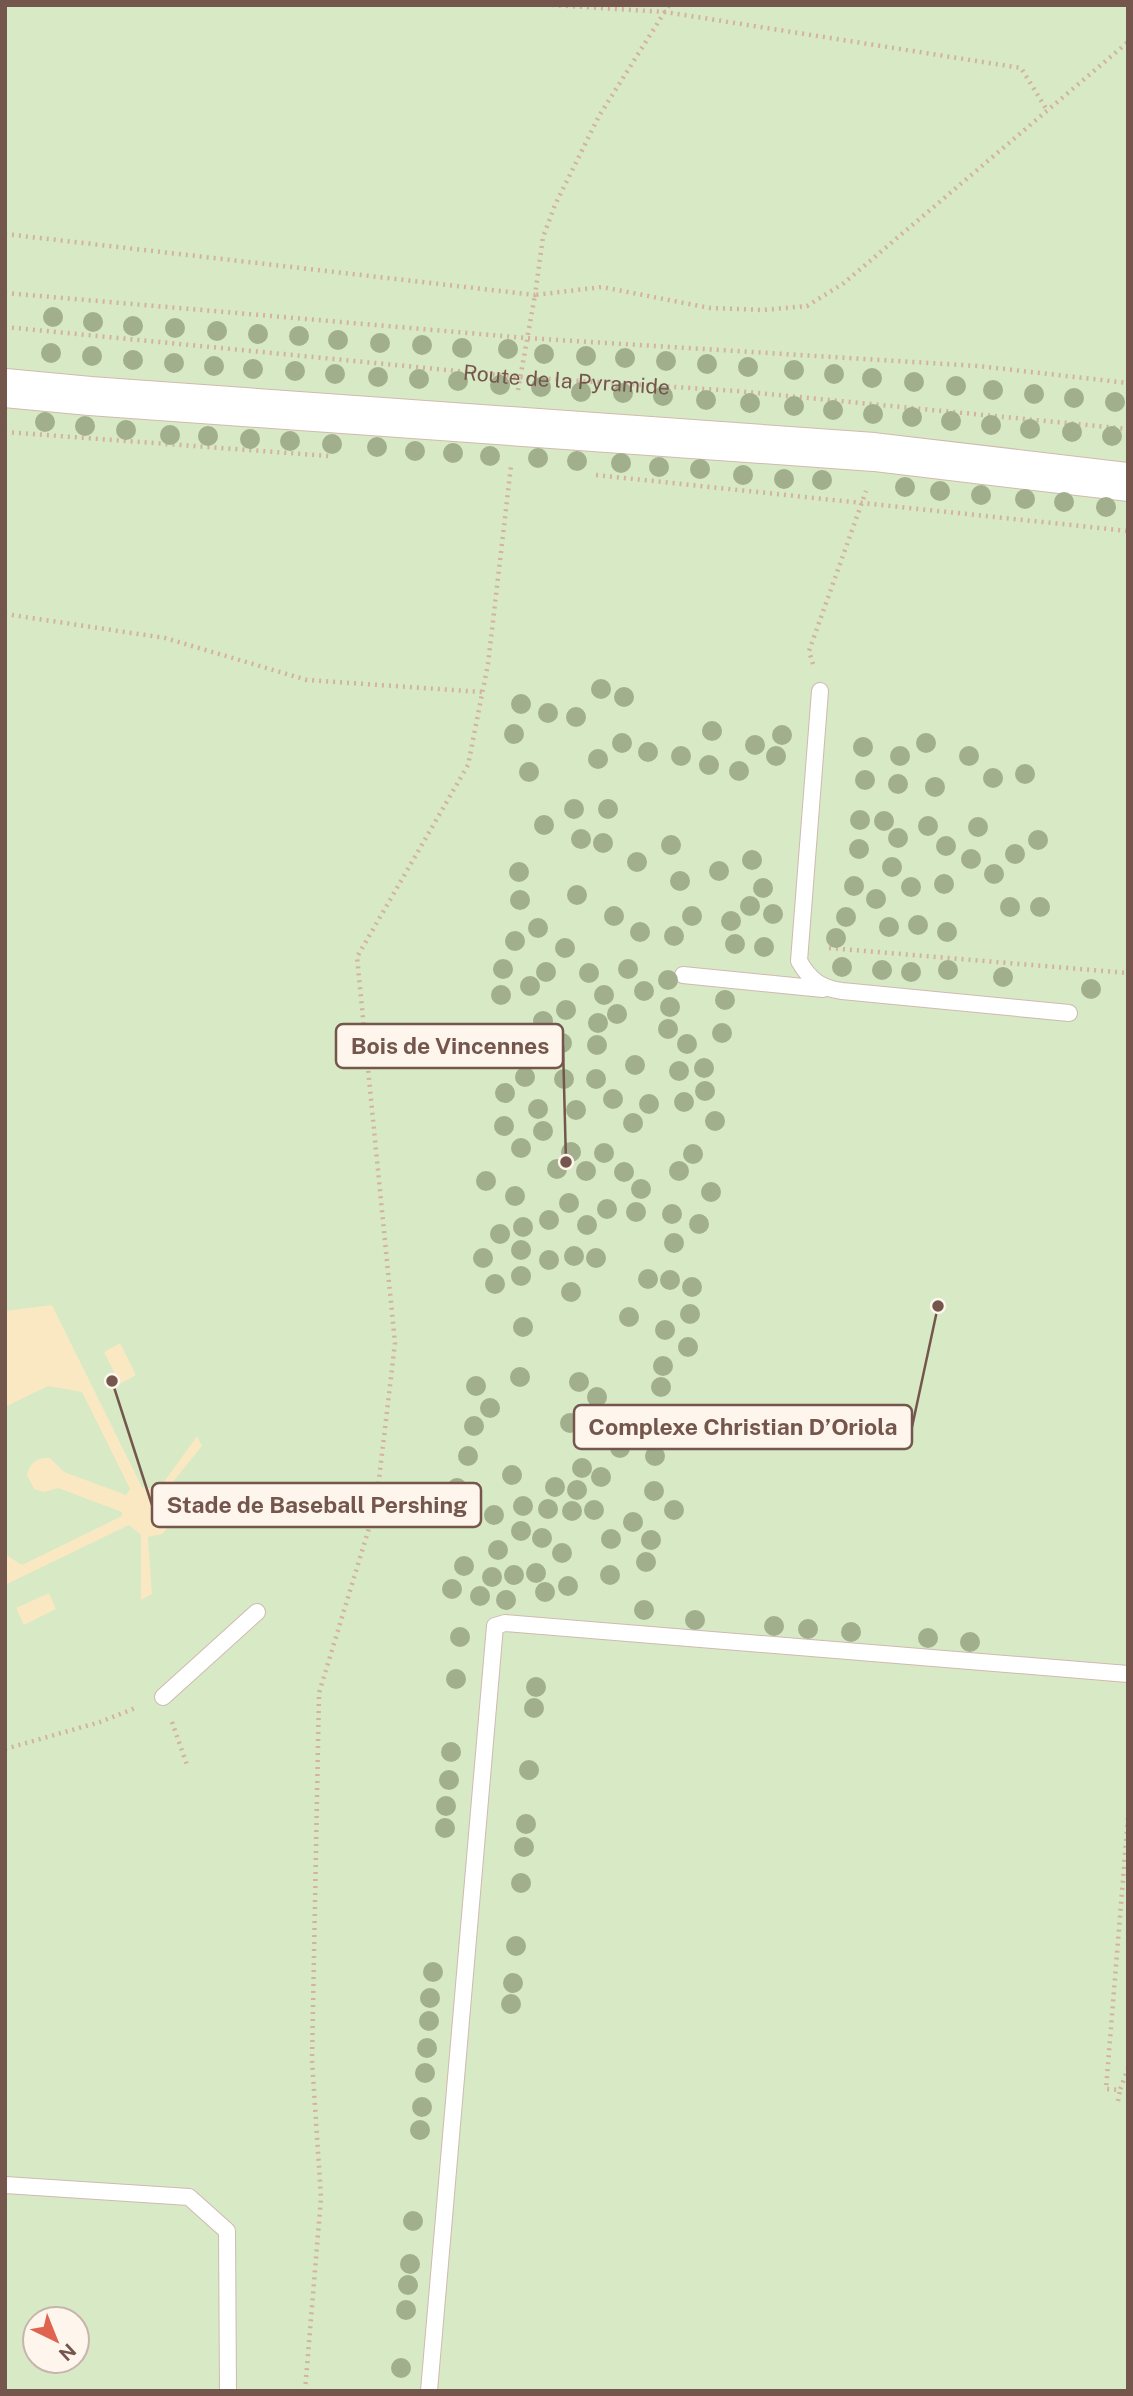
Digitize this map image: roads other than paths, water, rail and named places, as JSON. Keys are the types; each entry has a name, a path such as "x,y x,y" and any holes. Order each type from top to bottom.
{"street":[{"path":"5,388 874,452 1128,482"}],"lane":[{"path":"820,691 799,961 810,979 826,989"},
{"path":"682,975 1069,1013"},
{"path":"163,1697 257,1612"},
{"path":"429,2391 495,1626 505,1623 1128,1674"},
{"path":"5,2185 189,2197 227,2231 228,2391"}],"place":[{"name":"Bois de Vincennes","path":"566,1162"},
{"name":"Complexe Christian D’Oriola","path":"938,1306"},
{"name":"Stade de Baseball Pershing","path":"112,1381"}]}
